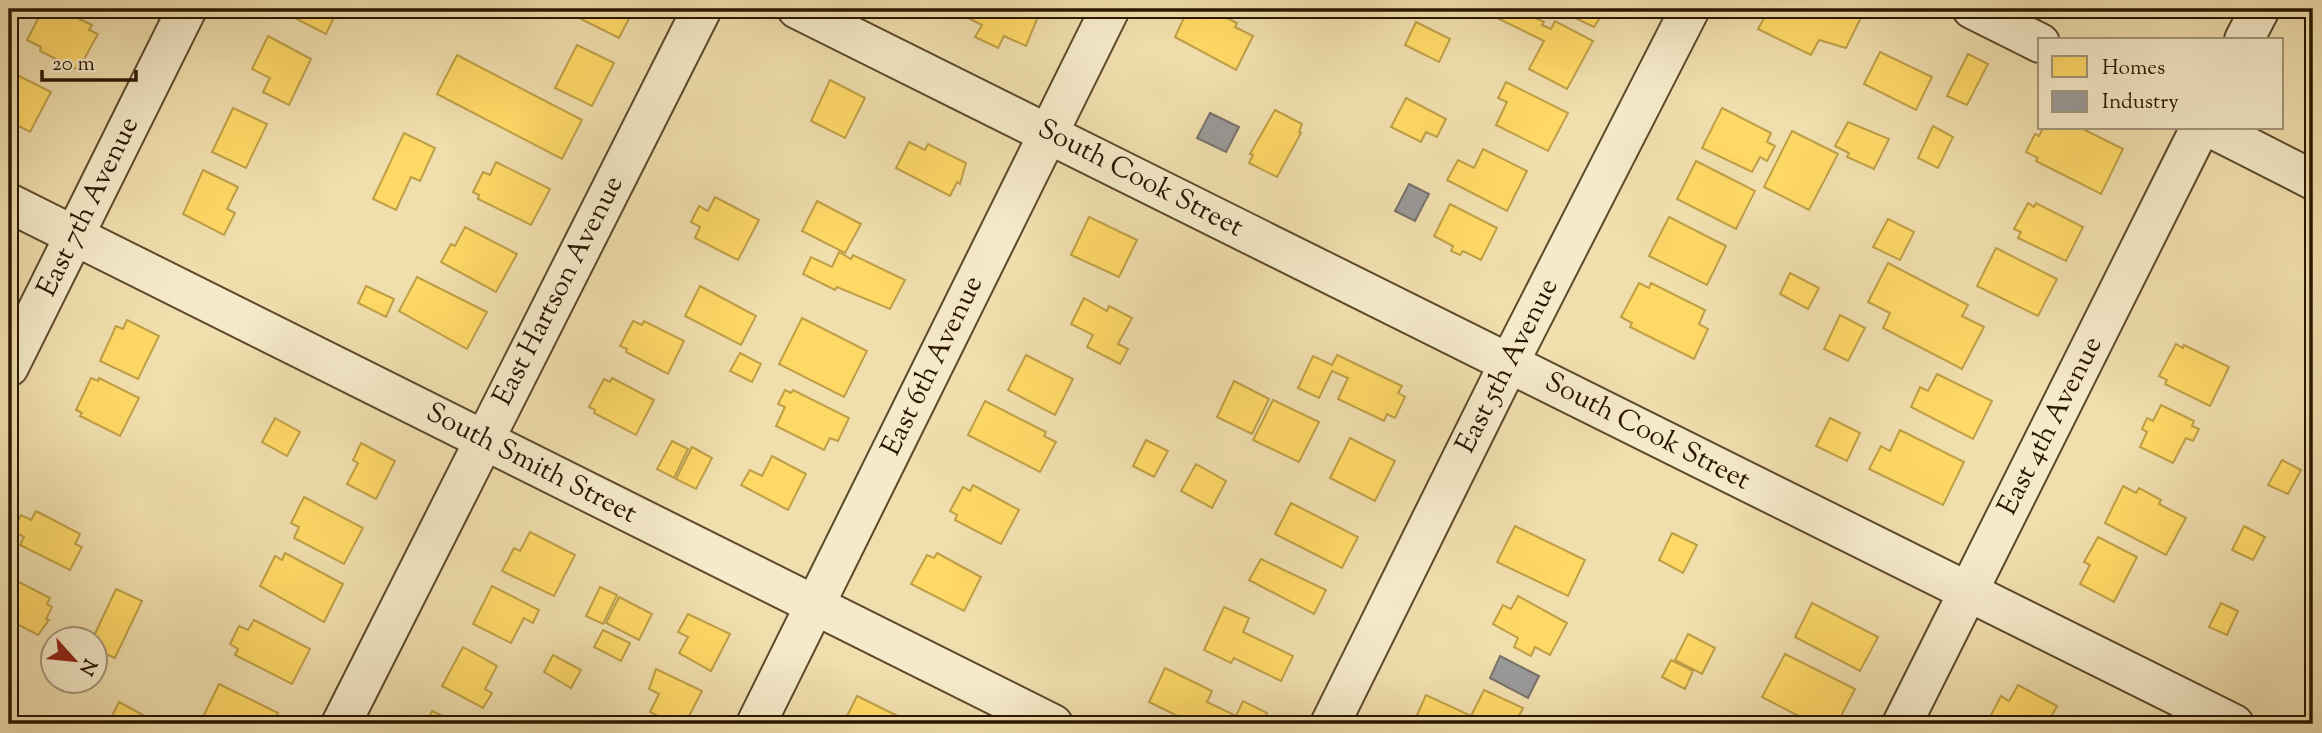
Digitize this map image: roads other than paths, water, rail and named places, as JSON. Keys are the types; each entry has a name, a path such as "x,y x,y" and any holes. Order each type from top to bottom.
{"street":[{"name":"East 7th Avenue","path":"9,367 187,9"},
{"name":"East Hartson Avenue","path":"341,724 702,9"},
{"name":"South Cook Street","path":"797,9 2234,724"},
{"name":"East 6th Avenue","path":"756,724 1110,9"},
{"name":"East 5th Avenue","path":"1330,724 1509,363 1690,9"},
{"path":"1972,9 2038,42"},
{"path":"2245,38 2260,9"},
{"name":"East 4th Avenue","path":"1902,724 2199,130"},
{"path":"2215,130 2313,180"},
{"name":"South Smith Street","path":"9,203 1053,724"}]}
